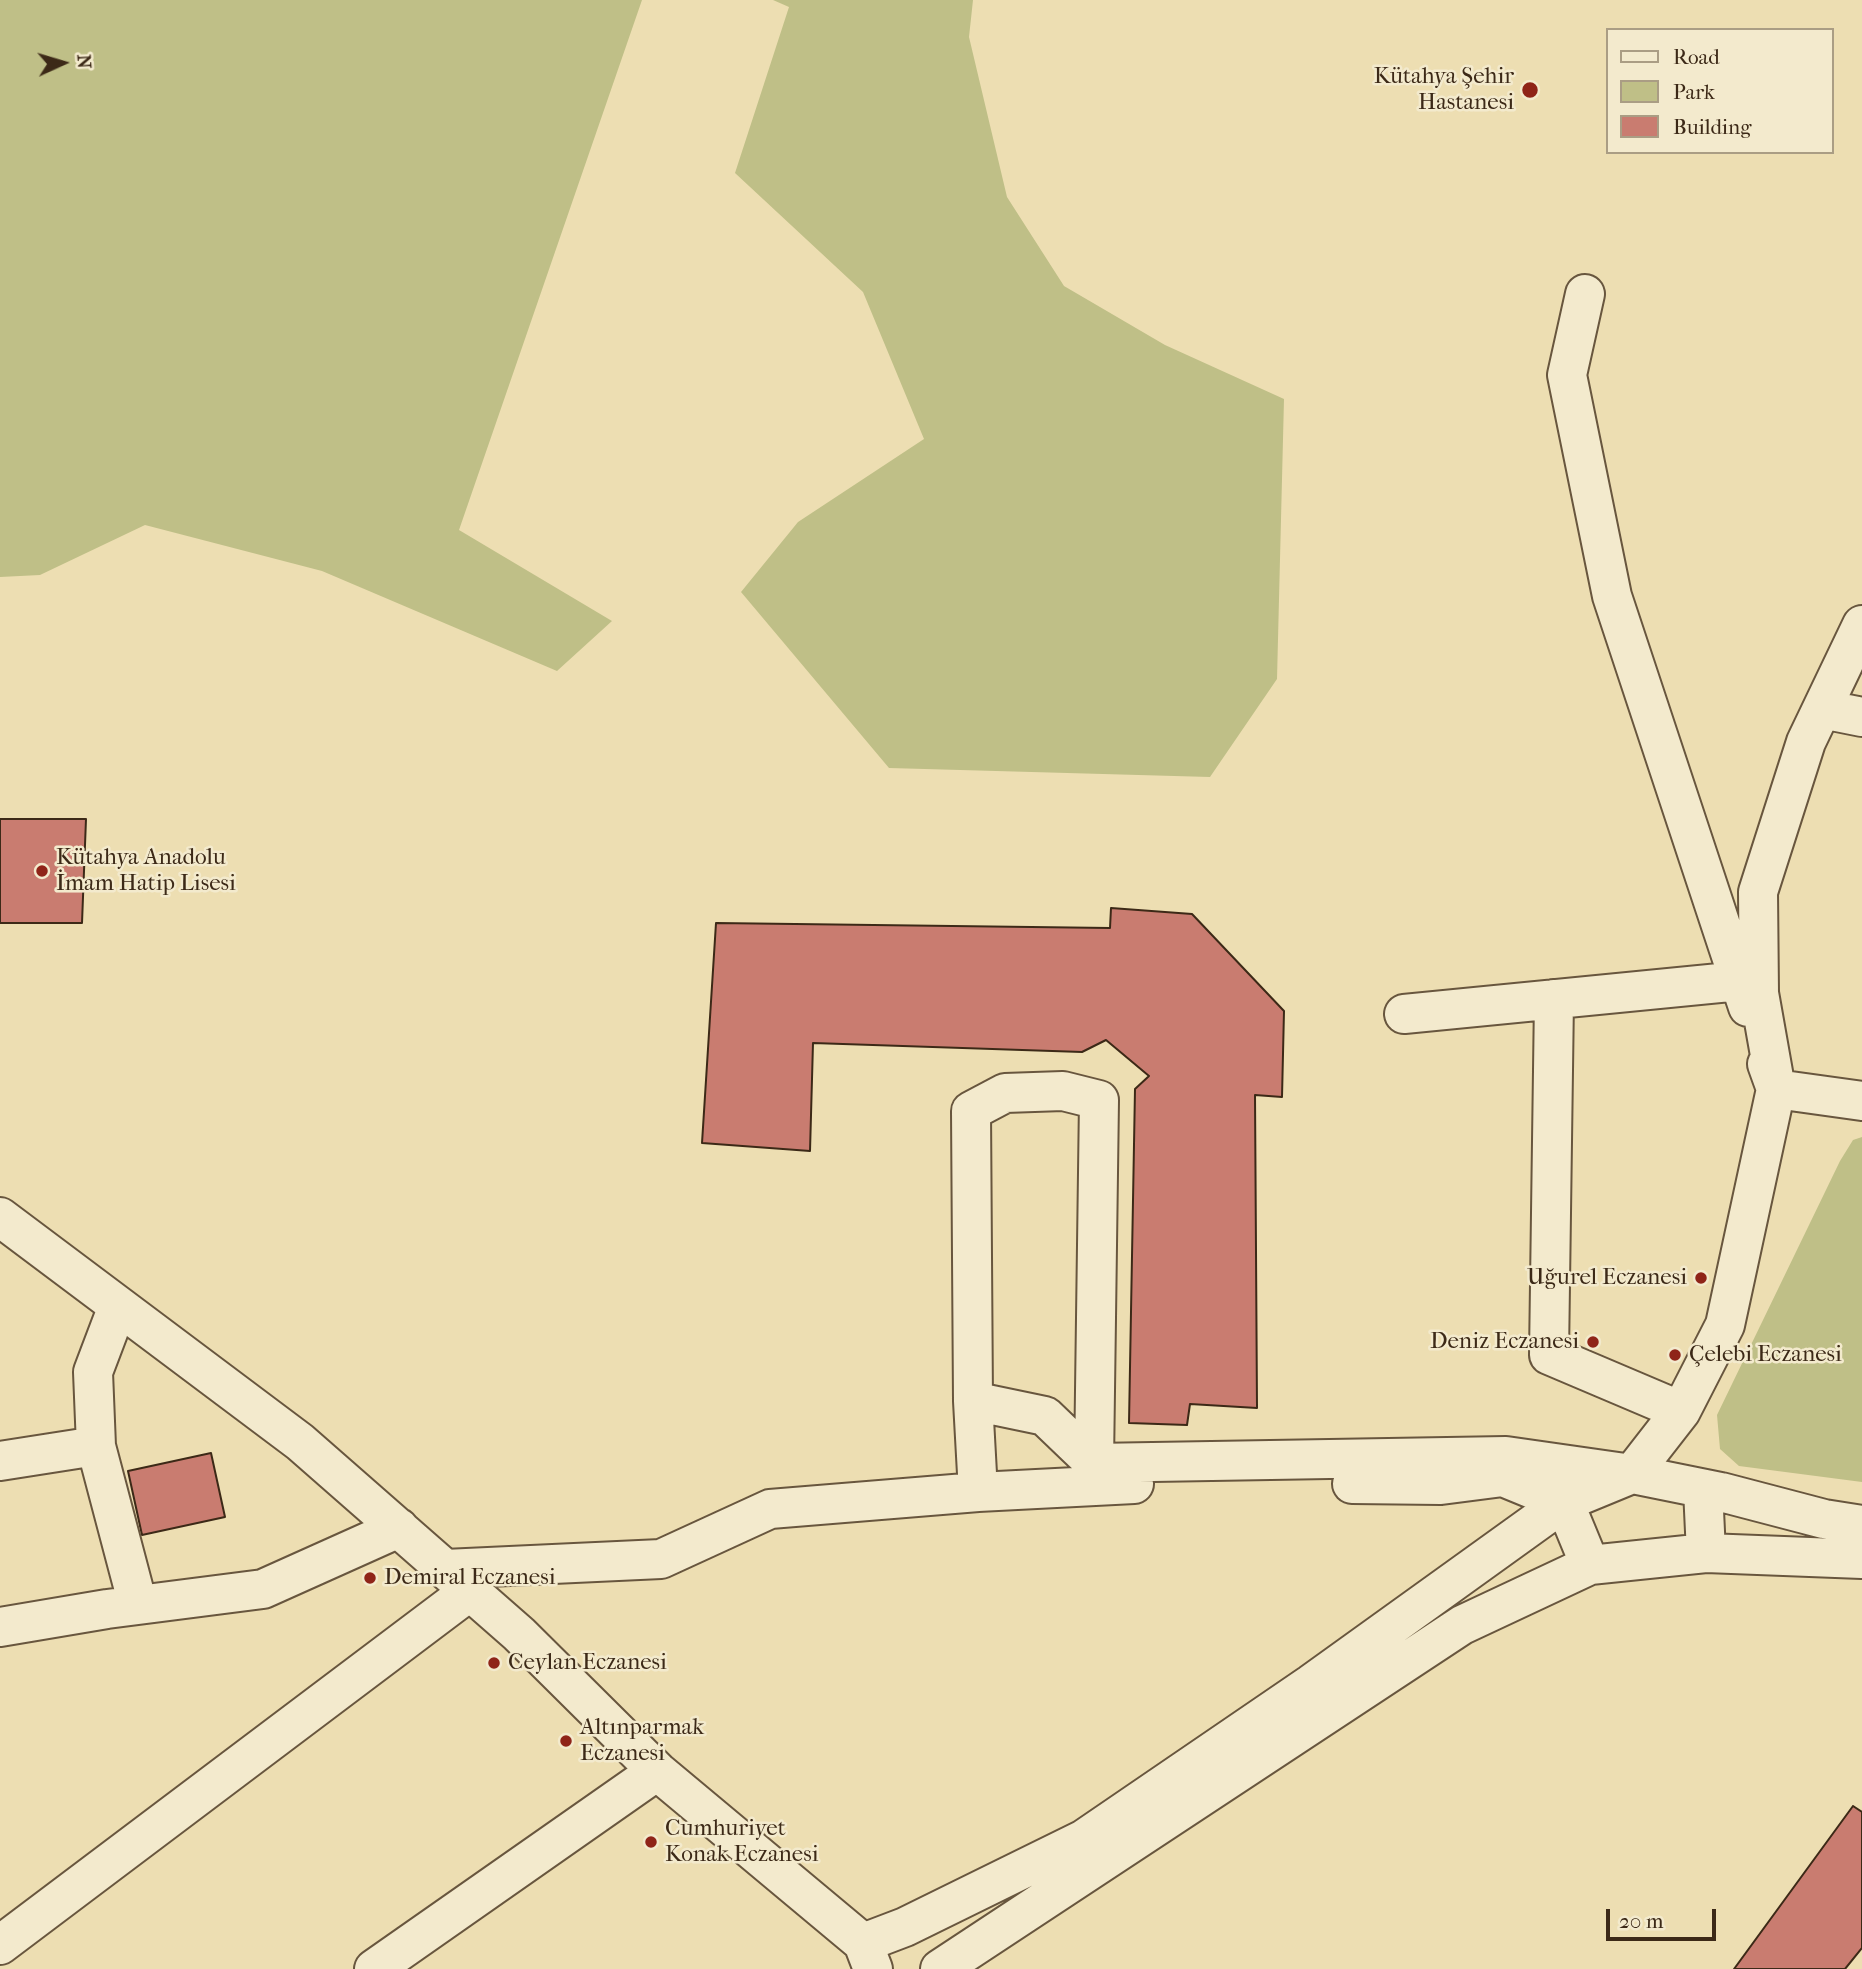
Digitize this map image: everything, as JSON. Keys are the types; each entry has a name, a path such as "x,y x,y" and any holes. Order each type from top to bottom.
{"street":[{"path":"1585,294 1567,375 1612,596 1776,1089"},
{"path":"0,1217 300,1442 519,1634 657,1771 868,1956 905,1927 1084,1839 1311,1684 1564,1502 1632,1474 1681,1411 1725,1325 1776,1089 1759,993 1758,892 1806,743 1862,625"},
{"path":"1822,709 1862,717"},
{"path":"1404,1014 1740,981"},
{"path":"1554,999 1549,1355 1681,1411"},
{"path":"1776,1089 1862,1101"},
{"path":"978,1492 973,1401 971,1111 1005,1093 1063,1091 1099,1100 1093,1474"},
{"path":"118,1306 93,1372 96,1446 138,1605"},
{"path":"973,1401 1045,1416 1093,1474 1165,1483 1441,1485 1503,1477 1564,1502 1590,1565"},
{"path":"0,1461 96,1446"},
{"path":"0,1945 457,1580 661,1559 770,1509 978,1492 1093,1474 1506,1456 1632,1474 1824,1519 1862,1525"},
{"path":"1703,1489 1706,1553"},
{"path":"0,1627 263,1589 399,1528"},
{"path":"940,1969 1462,1625 1590,1565 1706,1553 1862,1559"},
{"path":"374,1969 657,1771"},
{"path":"0,1962 4,1969"}],"green space":[{"path":"0,0 642,0 459,530 612,621 557,671 322,571 145,525 40,575 0,577"},
{"path":"773,0 973,0 969,37 1007,197 1064,286 1165,345 1284,399 1277,679 1210,777 889,768 741,592 798,522 924,439 863,292 735,173 789,7"},
{"path":"1862,1137 1862,1482 1739,1466 1720,1449 1717,1415 1840,1161 1853,1140"}],"building":[{"name":"Kütahya Anadolu İmam Hatip Lisesi","path":"0,819 86,819 82,923 0,923"},
{"path":"1111,908 1192,914 1284,1011 1282,1097 1255,1095 1257,1408 1190,1404 1187,1425 1129,1423 1135,1089 1149,1076 1106,1040 1082,1052 813,1043 810,1151 702,1143 716,923 1110,928"},
{"path":"211,1453 225,1517 142,1535 128,1471"},
{"path":"1853,1806 1862,1812 1862,1948 1845,1969 1734,1969"}],"place":[{"name":"Kütahya Şehir Hastanesi","path":"1530,90"},
{"name":"Kütahya Anadolu İmam Hatip Lisesi","path":"42,871"},
{"name":"Uğurel Eczanesi","path":"1701,1278"},
{"name":"Deniz Eczanesi","path":"1593,1342"},
{"name":"Çelebi Eczanesi","path":"1675,1355"},
{"name":"Demiral Eczanesi","path":"370,1578"},
{"name":"Ceylan Eczanesi","path":"494,1663"},
{"name":"Altınparmak Eczanesi","path":"566,1741"},
{"name":"Cumhuriyet Konak Eczanesi","path":"651,1842"}]}
